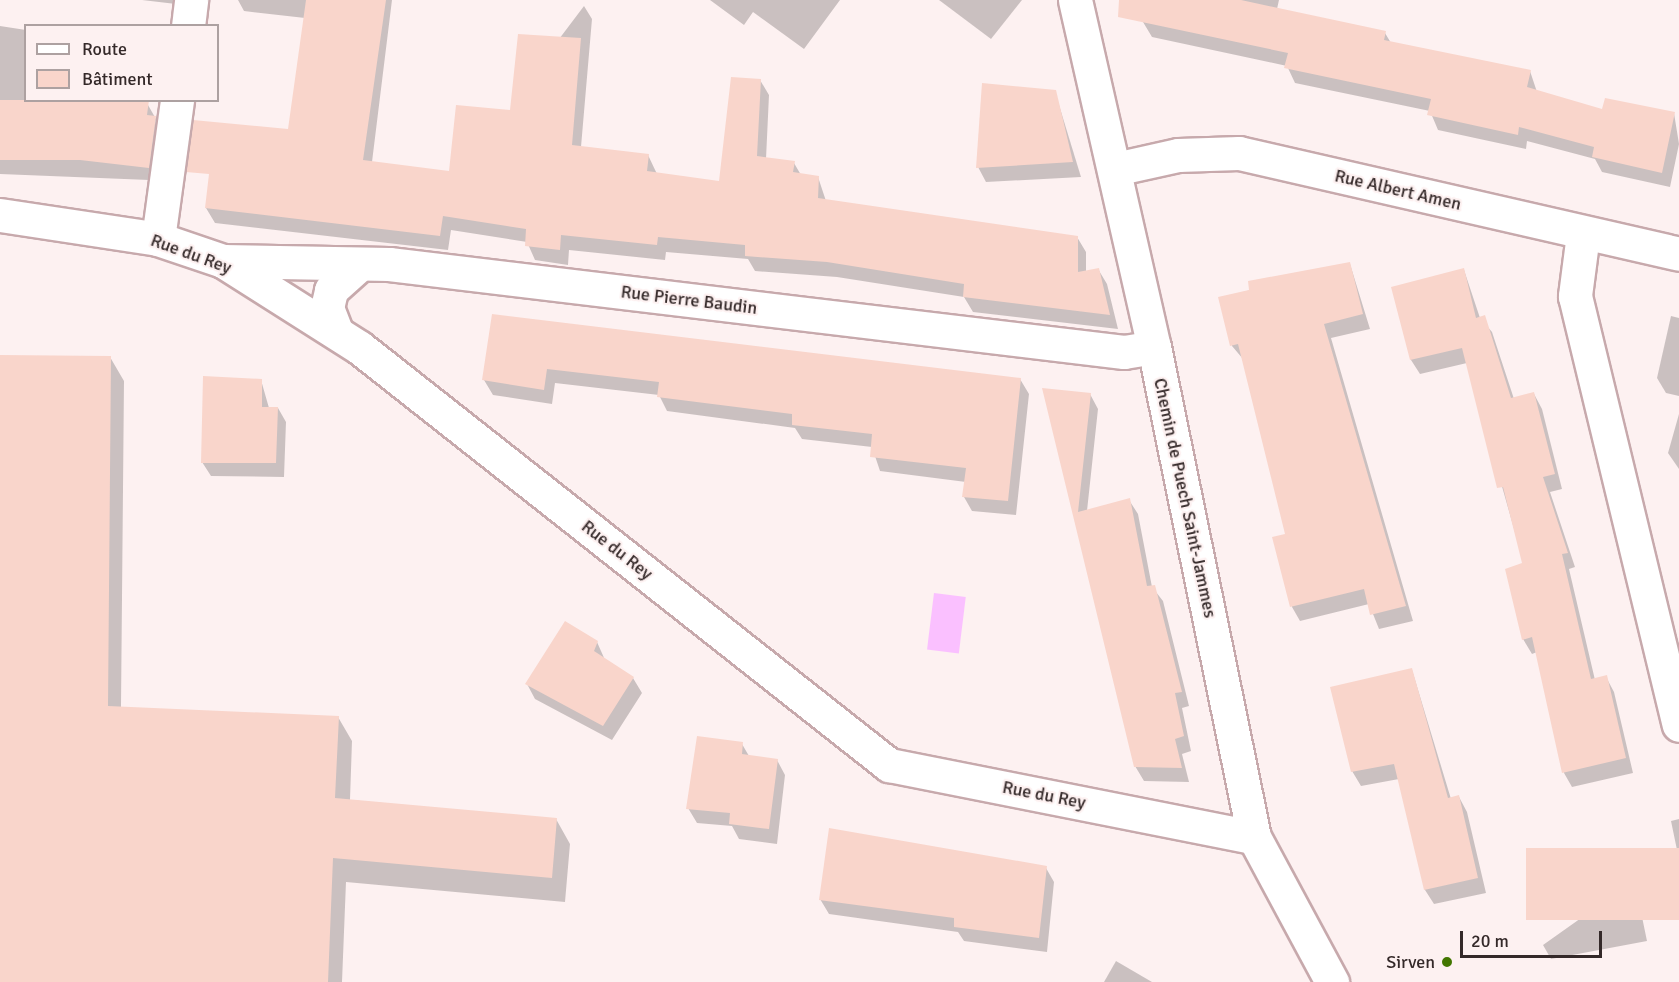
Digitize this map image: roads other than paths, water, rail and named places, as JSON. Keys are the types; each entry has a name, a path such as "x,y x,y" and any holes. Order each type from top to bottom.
{"street":[{"path":"188,24 191,0"},
{"name":"Chemin de Puech Saint-Jammes","path":"1075,0 1154,347 1254,837 1332,982"},
{"path":"158,239 177,102"},
{"name":"Rue Albert Amen","path":"1115,169 1178,155 1239,153 1583,234 1679,254"},
{"name":"Rue du Rey","path":"0,215 158,239 223,261 336,331 889,765 1254,837"},
{"path":"1583,234 1575,296 1647,585 1679,725"},
{"name":"Rue Pierre Baudin","path":"223,261 360,264 1124,352 1154,347"},
{"path":"336,331 327,308 332,290 360,264"},
{"path":"1647,585 1679,601"}],"place":[{"name":"Sirven","path":"1447,962"}]}
